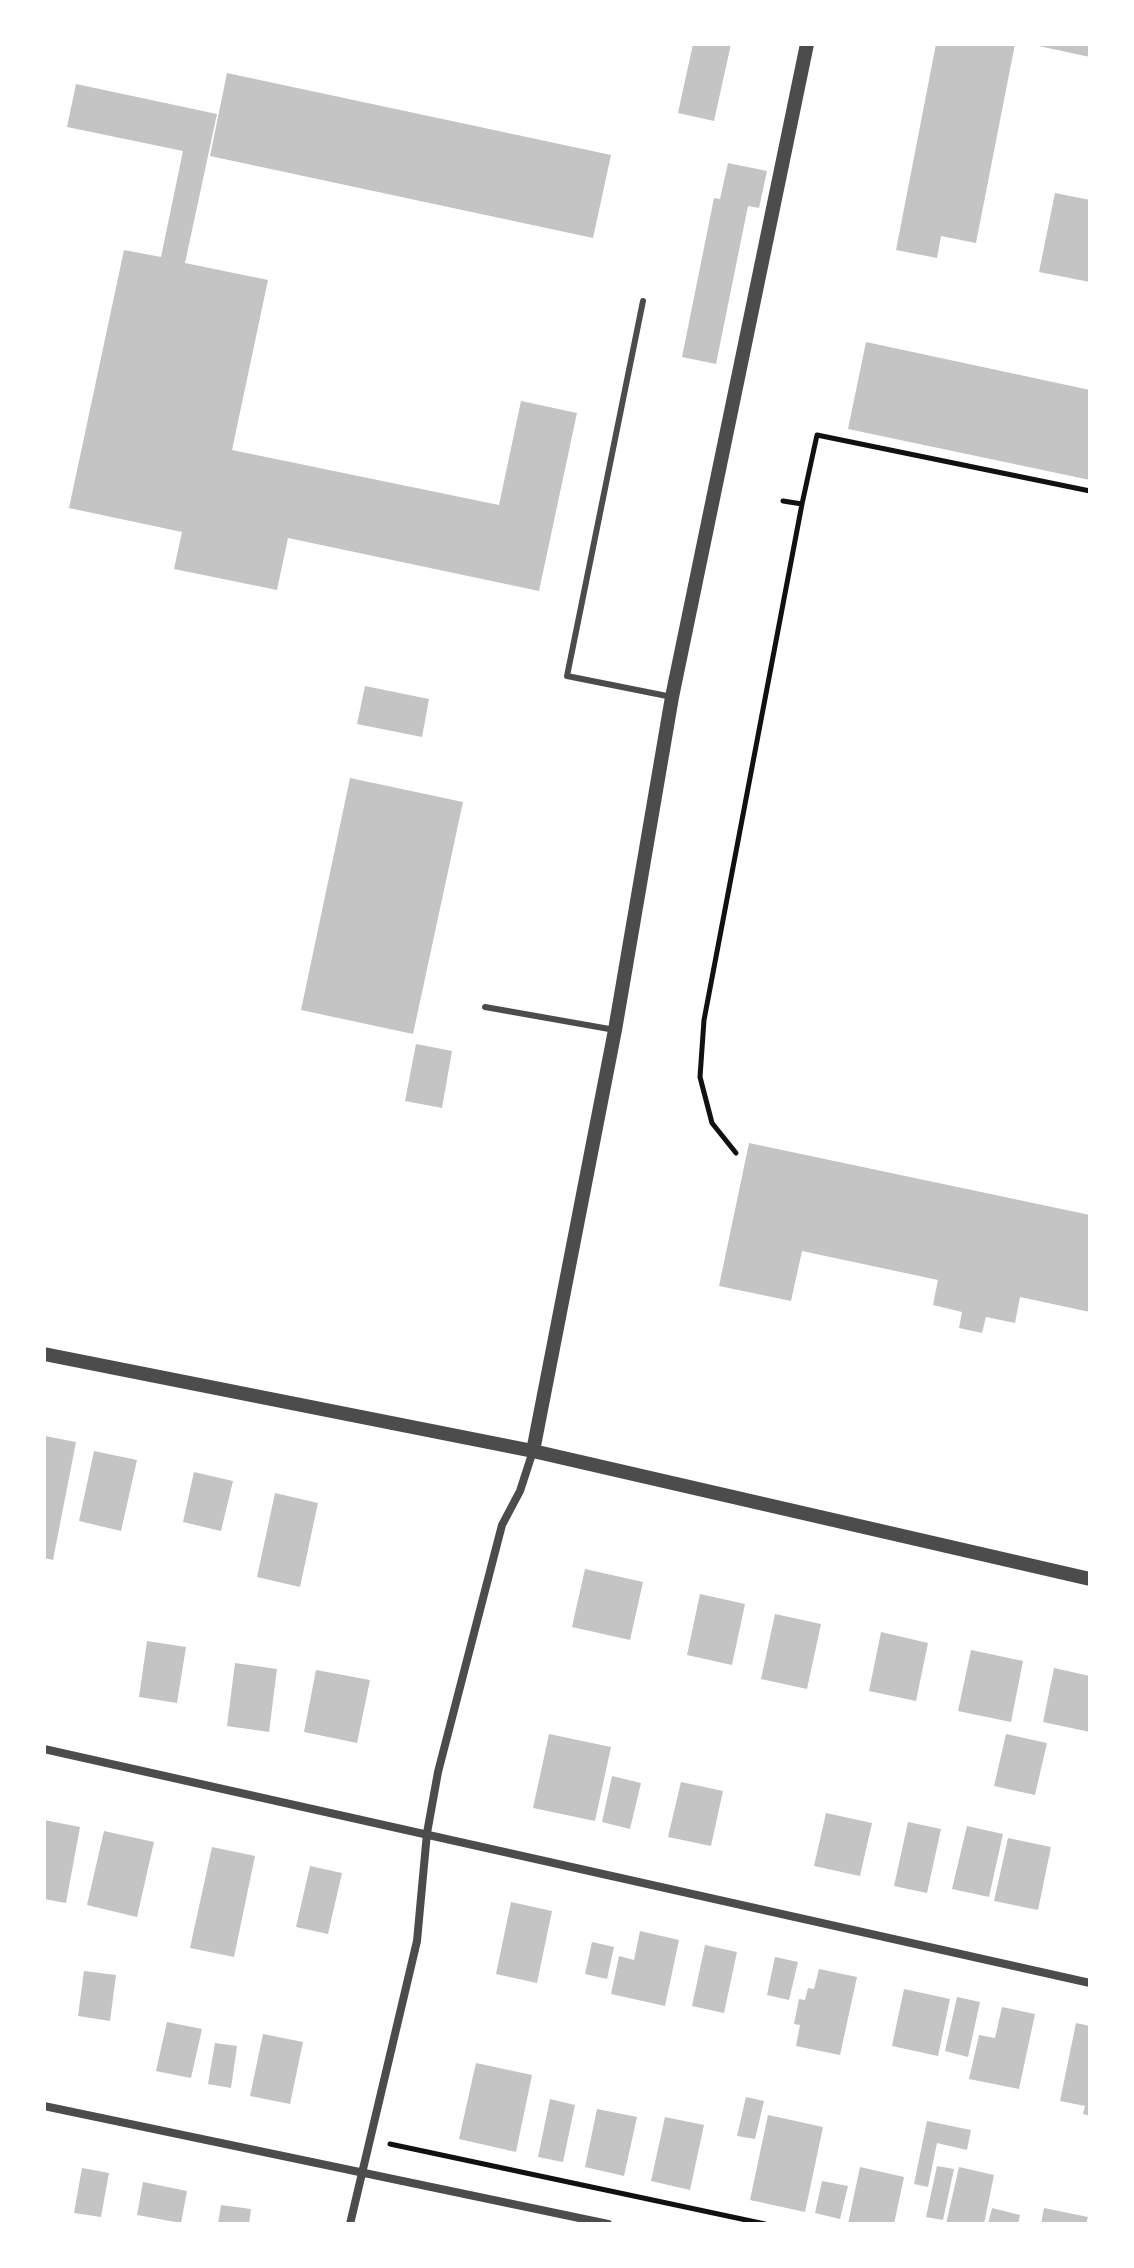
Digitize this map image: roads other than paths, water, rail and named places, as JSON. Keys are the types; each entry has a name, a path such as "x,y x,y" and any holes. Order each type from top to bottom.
{"street":[{"path":"350,2224 417,1941 427,1833 438,1772 502,1525 520,1491 533,1451 615,1030 672,697 807,44"},
{"path":"44,1354 533,1451 1090,1579"},
{"path":"44,1749 1090,1983"},
{"path":"44,2106 608,2224"}],"lane":[{"path":"643,301 567,676 672,697"},
{"path":"485,1007 615,1030"}]}
